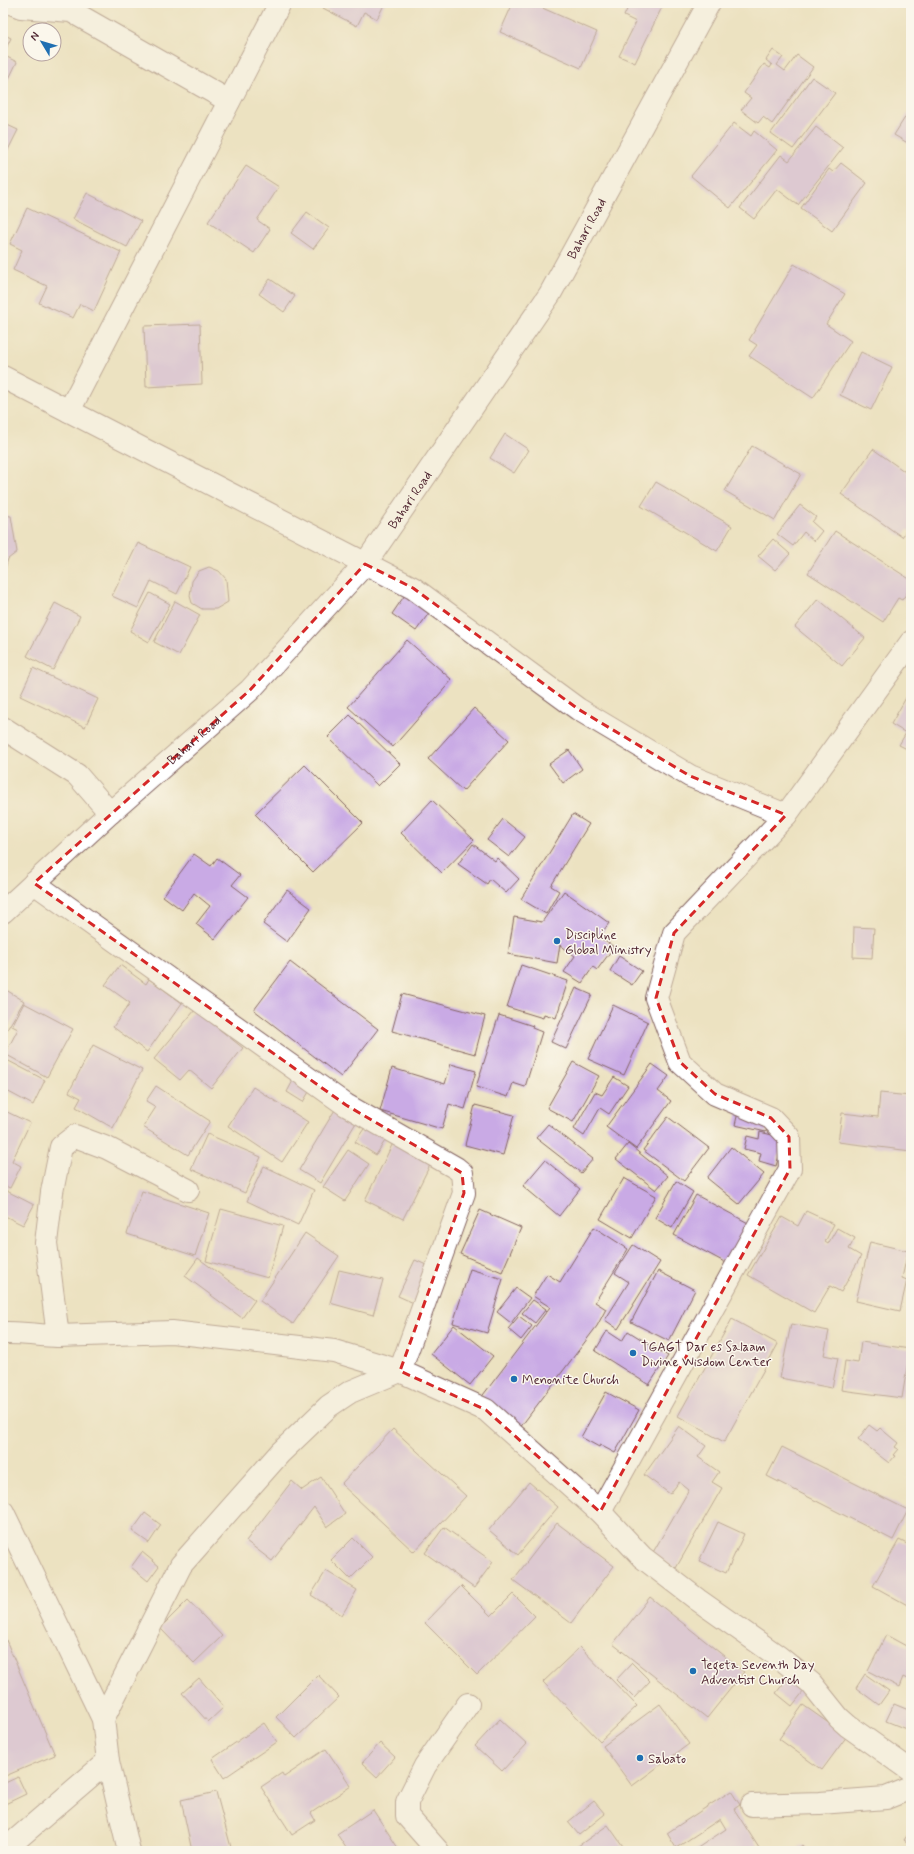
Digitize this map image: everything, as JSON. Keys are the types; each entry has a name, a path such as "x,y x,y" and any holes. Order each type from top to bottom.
{"street":[{"path":"11,3 21,7 71,11 229,101"},
{"path":"69,411 280,3"},
{"name":"Bahari Road","path":"3,912 110,813 250,690 365,564 550,294 709,3"},
{"path":"3,377 413,588 578,709 690,776 786,815"},
{"path":"600,1512 790,1169 789,1137 771,1118 715,1094 680,1062 656,998 674,933 786,815 911,642"},
{"path":"3,728 77,775 110,813"},
{"path":"34,883 346,1105 456,1168 462,1174 464,1193 400,1370 350,1392 328,1406 280,1453 181,1565 102,1719"},
{"path":"58,1336 46,1243 52,1192 61,1147 75,1136 108,1148 188,1190"},
{"path":"3,1333 25,1332 45,1336 58,1336 172,1332 334,1351 400,1370 486,1410 600,1512 642,1557 698,1600 779,1657 811,1683 839,1718 848,1726 911,1771"},
{"path":"3,1512 102,1719 108,1761 129,1851"},
{"path":"438,1851 407,1816 407,1802 426,1766 468,1704"},
{"path":"3,1851 108,1761"},
{"path":"752,1805 820,1803 886,1798 911,1788"}],"highlighted area":[{"path":"365,564 413,588 578,709 690,776 786,815 674,933 656,998 680,1062 715,1094 771,1118 789,1137 790,1169 600,1512 486,1410 400,1371 464,1193 462,1173 346,1105 34,883 250,690"}],"building":[{"path":"326,3 385,3 377,19 364,12 357,26 323,8"},
{"path":"513,3 531,3 597,32 581,68 500,32"},
{"path":"630,3 659,3 663,5 635,63 619,56 636,22 624,16"},
{"path":"3,34 11,38 3,55"},
{"path":"773,50 783,57 777,65 785,71 797,55 813,67 772,124 763,117 758,123 741,110 751,98 744,93 764,64 770,68 772,65 766,60"},
{"path":"3,55 17,62 5,87 3,86"},
{"path":"812,77 835,93 793,149 771,133"},
{"path":"911,108 911,145 894,135"},
{"path":"3,123 18,130 3,160"},
{"path":"734,123 751,136 754,131 777,150 730,208 691,176"},
{"path":"816,127 843,148 798,205 777,189 754,219 740,208 781,155 789,161"},
{"path":"841,163 867,183 832,231 801,208 829,169 833,172"},
{"path":"246,166 279,187 257,220 270,229 254,253 208,222"},
{"path":"87,193 141,221 127,247 73,219"},
{"path":"27,208 121,252 94,311 80,304 73,318 39,303 47,286 13,270 22,250 10,244"},
{"path":"307,212 329,228 313,249 291,233"},
{"path":"794,264 845,294 826,324 851,341 813,398 749,356 757,345 749,340"},
{"path":"270,279 295,296 284,312 259,294"},
{"path":"200,324 202,384 146,387 144,326"},
{"path":"861,352 892,367 871,410 840,395"},
{"path":"505,434 529,450 514,473 490,458"},
{"path":"752,446 801,474 775,520 725,491"},
{"path":"873,449 911,476 911,531 907,530 902,537 841,494"},
{"path":"656,482 732,526 717,551 641,506"},
{"path":"800,505 816,517 812,522 822,531 814,541 804,532 793,546 777,534"},
{"path":"3,515 11,516 17,552 8,559 3,576"},
{"path":"835,531 911,580 911,587 902,600 898,598 883,622 808,573"},
{"path":"773,539 790,554 775,570 758,556"},
{"path":"138,543 190,567 177,594 151,581 138,608 112,596"},
{"path":"209,567 219,571 226,579 228,602 216,609 202,609 192,603 190,596 192,581 199,571"},
{"path":"409,589 434,606 416,631 392,614"},
{"path":"150,593 170,604 149,642 130,631"},
{"path":"818,599 865,638 842,666 795,627"},
{"path":"175,601 200,615 179,655 154,642"},
{"path":"55,603 80,616 53,670 27,656"},
{"path":"407,640 452,680 393,747 348,707"},
{"path":"33,668 98,699 85,727 20,696"},
{"path":"911,689 911,751 899,745 906,733 891,724"},
{"path":"474,708 509,740 463,791 428,759"},
{"path":"350,715 400,764 378,786 328,737"},
{"path":"569,750 582,769 563,783 549,764"},
{"path":"305,765 363,823 313,872 255,814"},
{"path":"432,800 474,840 442,873 401,833"},
{"path":"573,814 589,824 551,886 559,891 546,914 521,899"},
{"path":"503,819 525,837 509,857 487,840"},
{"path":"473,844 495,861 497,858 519,879 506,893 490,879 487,884 458,864"},
{"path":"194,854 211,866 217,858 240,875 232,885 248,897 215,939 196,924 210,906 194,893 182,910 163,896"},
{"path":"287,890 311,908 287,942 263,924"},
{"name":"Discipline Global Ministry","path":"564,891 609,923 599,937 614,947 597,970 593,967 582,983 564,972 575,956 560,945 557,963 508,954 514,917 542,922"},
{"path":"854,927 874,928 872,958 853,957"},
{"path":"619,956 642,971 632,985 610,971"},
{"path":"290,962 378,1029 341,1077 254,1010"},
{"path":"120,965 146,984 149,979 182,1003 147,1052 113,1027 130,1003 105,985"},
{"path":"521,965 568,981 556,1018 544,1014 543,1018 507,1007"},
{"path":"3,988 24,1001 5,1033 3,1032"},
{"path":"576,988 592,995 566,1049 551,1042"},
{"path":"402,994 485,1016 475,1054 392,1031"},
{"path":"24,1003 73,1029 47,1077 5,1054 18,1029 12,1026"},
{"path":"613,1005 648,1022 624,1075 588,1059"},
{"path":"195,1010 243,1048 211,1088 189,1070 180,1080 154,1059"},
{"path":"499,1015 533,1026 532,1028 542,1032 525,1087 513,1083 508,1097 476,1087"},
{"path":"93,1045 142,1070 113,1128 76,1107 81,1098 69,1092"},
{"path":"3,1058 45,1080 33,1105 3,1089"},
{"path":"573,1062 599,1076 573,1122 547,1108"},
{"path":"451,1064 476,1071 465,1109 449,1104 442,1129 380,1111 392,1068 445,1084"},
{"path":"652,1064 669,1076 658,1091 671,1101 636,1149 606,1127"},
{"path":"296,1075 313,1085 303,1102 287,1092"},
{"path":"614,1077 628,1086 609,1114 600,1108 584,1136 574,1129 595,1092 602,1095"},
{"path":"156,1086 210,1121 188,1155 143,1127 156,1107 146,1101"},
{"path":"253,1087 308,1122 282,1162 228,1126"},
{"path":"880,1093 910,1096 907,1123 911,1124 911,1151 838,1142 842,1113 878,1117"},
{"path":"475,1105 514,1115 503,1155 465,1145"},
{"path":"336,1108 357,1121 320,1183 299,1170"},
{"path":"739,1108 769,1119 766,1132 735,1125"},
{"path":"3,1110 30,1123 12,1161 21,1166 10,1188 3,1185"},
{"path":"668,1117 709,1148 684,1181 643,1150"},
{"path":"368,1123 388,1136 376,1155 355,1142"},
{"path":"548,1124 593,1159 581,1173 536,1138"},
{"path":"760,1132 784,1138 776,1166 759,1161 761,1153 744,1149 747,1136 759,1139"},
{"path":"207,1134 261,1157 245,1193 191,1169"},
{"path":"394,1141 432,1161 403,1219 365,1200"},
{"path":"628,1144 668,1176 656,1190 616,1159"},
{"path":"731,1147 764,1174 739,1204 707,1178"},
{"path":"348,1150 369,1164 345,1201 323,1187"},
{"path":"545,1160 580,1189 559,1216 523,1186"},
{"path":"264,1166 314,1190 298,1225 247,1201"},
{"path":"624,1178 656,1196 632,1238 600,1219"},
{"path":"676,1181 693,1192 672,1228 655,1218"},
{"path":"3,1189 34,1205 23,1225 3,1215"},
{"path":"142,1191 209,1213 195,1256 127,1234"},
{"path":"696,1195 750,1224 728,1264 674,1235"},
{"path":"221,1209 283,1226 268,1278 206,1261"},
{"path":"480,1210 521,1228 502,1272 460,1254"},
{"path":"806,1211 834,1224 825,1242 828,1244 837,1228 855,1238 849,1249 861,1256 841,1292 830,1286 814,1313 748,1275 782,1217 798,1226"},
{"path":"594,1227 628,1249 595,1302 606,1309 597,1326 519,1429 480,1399 550,1307 533,1296 547,1274 560,1282"},
{"path":"305,1233 339,1256 293,1324 260,1301"},
{"path":"870,1242 908,1251 902,1278 907,1280 900,1311 856,1301"},
{"path":"633,1245 660,1262 618,1329 605,1320 629,1282 615,1273"},
{"path":"198,1258 255,1300 242,1318 185,1276"},
{"path":"415,1260 433,1268 416,1304 398,1296"},
{"path":"470,1269 503,1279 487,1333 453,1323"},
{"path":"339,1270 383,1280 373,1315 330,1303"},
{"path":"658,1271 695,1290 669,1341 631,1322"},
{"path":"516,1288 530,1298 511,1323 497,1312"},
{"path":"533,1300 546,1309 535,1323 522,1313"},
{"path":"519,1316 532,1326 521,1340 508,1329"},
{"path":"732,1319 778,1344 724,1442 678,1416"},
{"path":"791,1324 829,1331 824,1355 838,1358 832,1388 780,1378"},
{"path":"454,1325 493,1356 470,1385 431,1354"},
{"path":"607,1331 622,1341 628,1331 668,1356 649,1385 595,1351"},
{"path":"861,1342 910,1349 902,1398 841,1390 845,1361 858,1363"},
{"path":"606,1392 639,1410 615,1453 600,1445 599,1447 581,1437"},
{"path":"869,1425 877,1431 880,1428 898,1443 895,1447 898,1449 893,1455 895,1456 889,1463 858,1439"},
{"path":"679,1426 706,1446 698,1457 719,1472 712,1482 722,1488 676,1568 652,1554 689,1490 679,1482 670,1494 644,1475"},
{"path":"393,1429 466,1496 414,1552 341,1484"},
{"path":"782,1447 908,1510 893,1540 767,1476"},
{"path":"321,1477 345,1514 327,1527 314,1507 272,1561 246,1541 292,1481 302,1490"},
{"path":"529,1482 558,1507 518,1555 489,1530"},
{"path":"145,1513 161,1525 149,1543 132,1531"},
{"path":"718,1522 744,1534 726,1573 699,1561"},
{"path":"557,1523 614,1566 571,1623 513,1580"},
{"path":"444,1527 493,1562 474,1588 425,1553"},
{"path":"353,1538 372,1557 350,1579 331,1560"},
{"path":"899,1540 911,1546 911,1607 873,1586"},
{"path":"142,1552 159,1566 148,1581 131,1567"},
{"path":"326,1571 357,1590 342,1615 311,1595"},
{"path":"461,1586 491,1616 513,1594 535,1616 477,1675 425,1623"},
{"path":"650,1597 744,1672 707,1718 613,1644"},
{"path":"188,1600 222,1636 194,1663 160,1628"},
{"path":"3,1633 55,1755 3,1777"},
{"path":"886,1635 908,1647 910,1643 911,1644 911,1681 903,1677 899,1687 868,1671"},
{"path":"580,1647 637,1706 600,1741 543,1682"},
{"path":"632,1663 650,1681 634,1698 616,1680"},
{"path":"792,1673 808,1686 792,1706 776,1693"},
{"path":"865,1674 889,1691 879,1705 856,1688"},
{"path":"318,1675 339,1697 296,1738 276,1717"},
{"path":"199,1678 224,1707 208,1722 182,1693"},
{"path":"660,1704 689,1744 632,1786 603,1746"},
{"path":"894,1704 911,1711 911,1731 886,1721"},
{"path":"803,1705 847,1736 822,1770 779,1739"},
{"path":"500,1719 527,1744 502,1771 475,1746"},
{"path":"264,1723 277,1742 224,1778 212,1759"},
{"path":"380,1743 395,1757 377,1777 362,1763"},
{"path":"326,1749 351,1786 311,1813 315,1820 292,1835 261,1787 282,1773 284,1777"},
{"path":"18,1777 26,1794 3,1805 3,1784"},
{"path":"731,1791 740,1805 734,1809 761,1851 693,1851 726,1829 720,1819 676,1848 667,1833"},
{"path":"216,1792 232,1851 192,1851 181,1800"},
{"path":"594,1801 605,1814 579,1835 568,1822"},
{"path":"373,1810 400,1851 348,1851 337,1834"},
{"path":"608,1825 625,1849 623,1851 571,1851"},
{"path":"911,1830 911,1845 904,1840"},
{"path":"802,1845 808,1851 795,1851"}],"place":[{"name":"Discipline Global Ministry","path":"557,941"},
{"name":"TGAGT Dar es Salaam Divine Wisdom Center","path":"633,1353"},
{"name":"Menonite Church","path":"514,1379"},
{"name":"Tegeta Seventh Day Adventist Church","path":"693,1671"},
{"name":"Sabato","path":"640,1758"}]}
